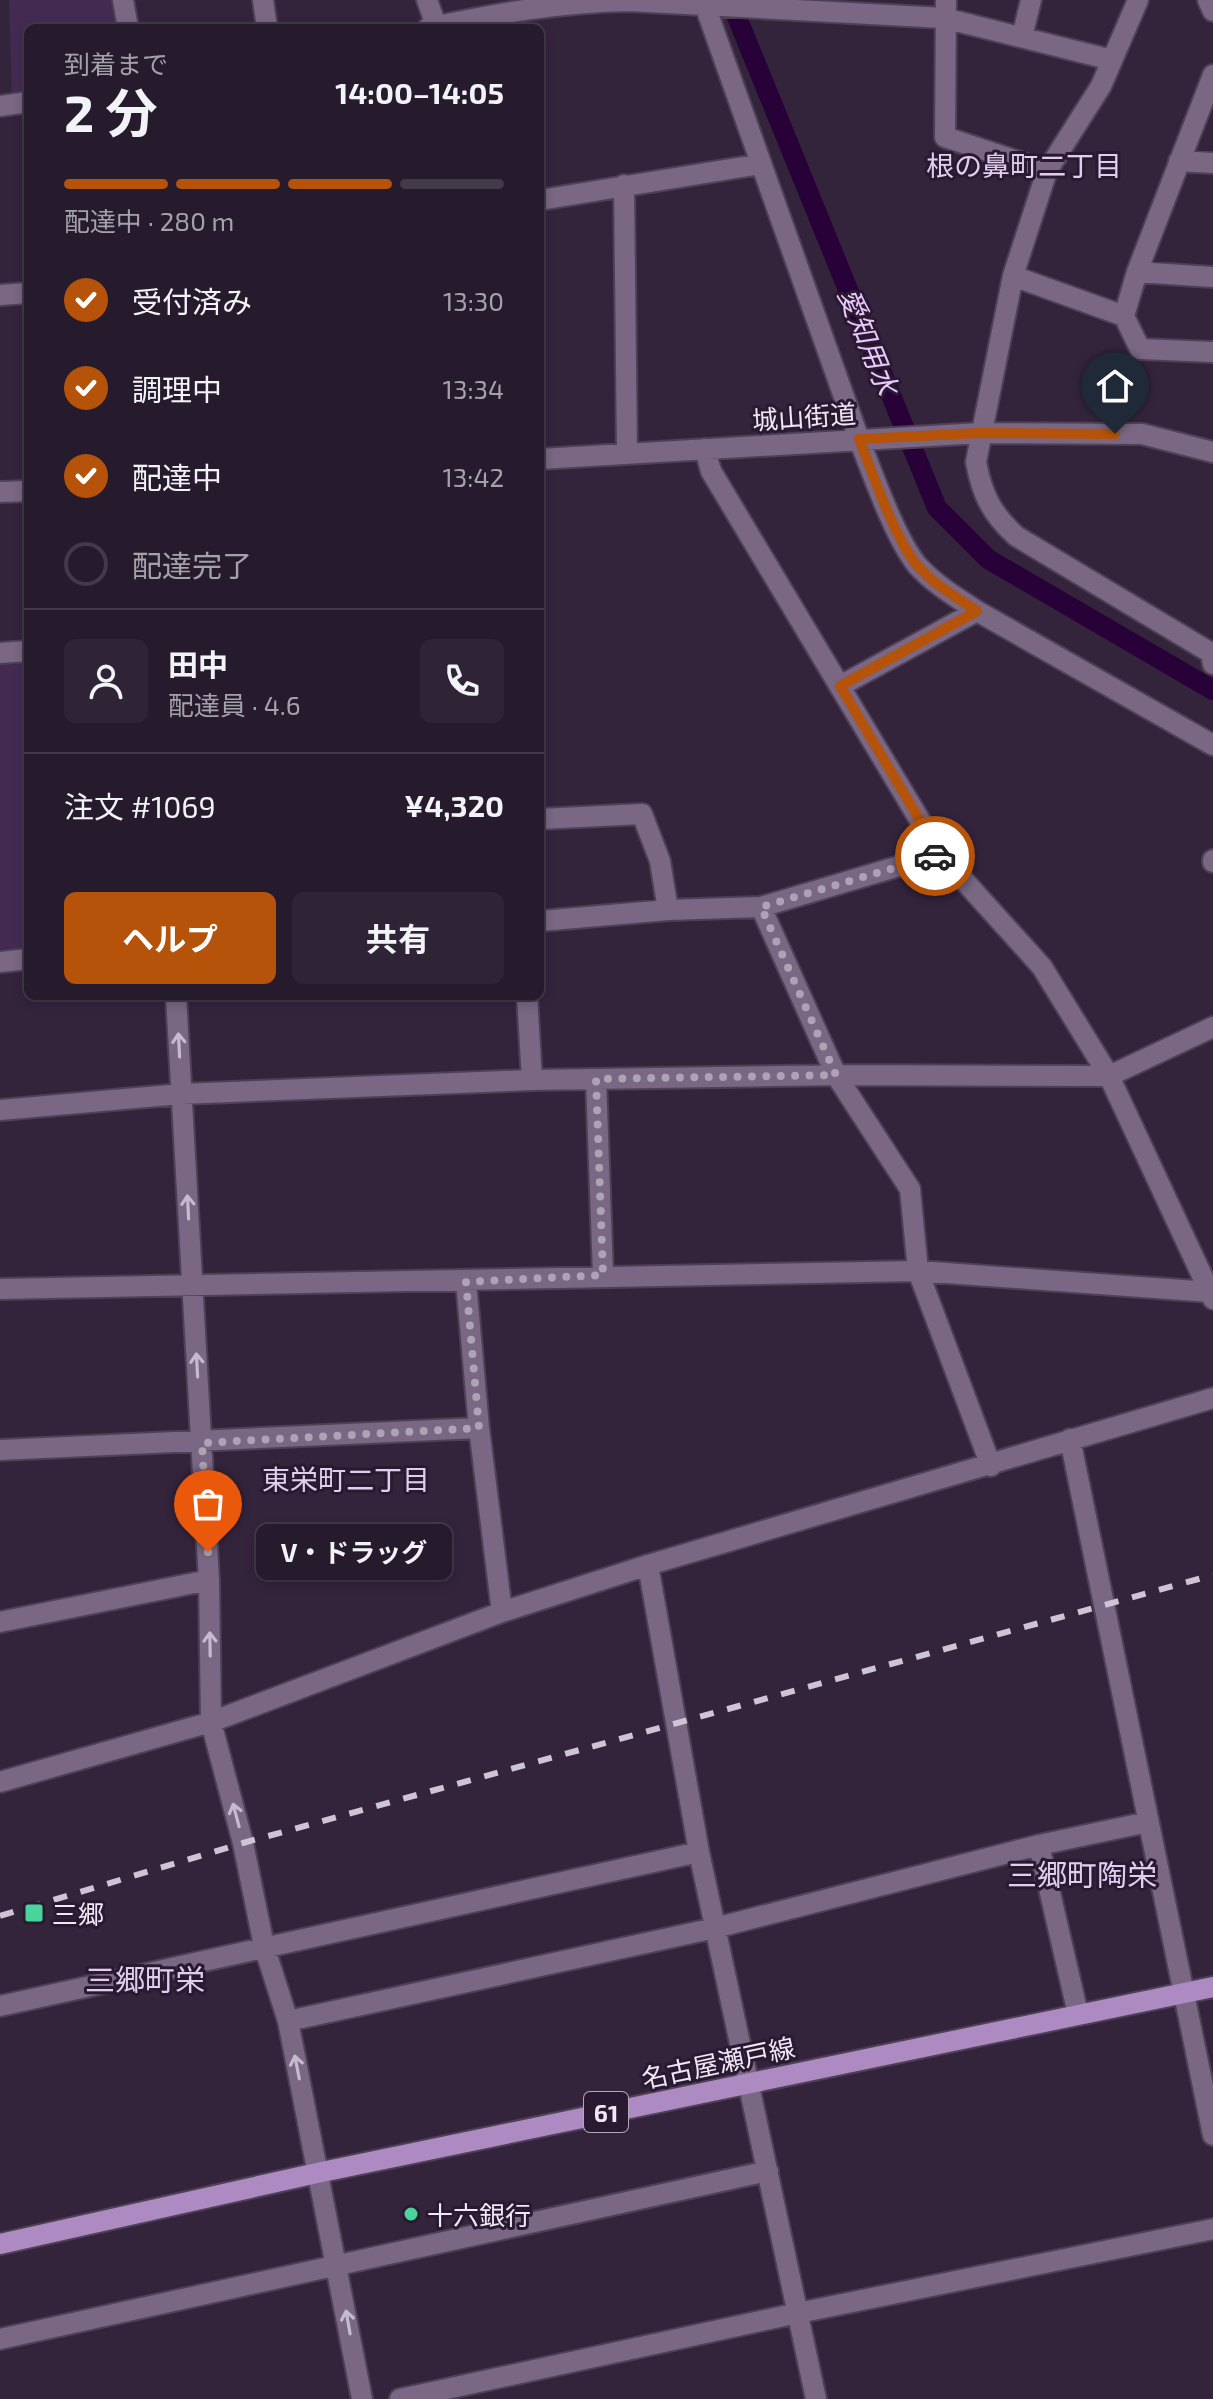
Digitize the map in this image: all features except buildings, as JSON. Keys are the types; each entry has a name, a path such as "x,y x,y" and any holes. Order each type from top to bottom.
{"main road":[{"name":"名古屋瀬戸線","path":"0,2244 317,2173 1213,1987"}],"street":[{"path":"123,0 127,24"},
{"path":"263,0 266,24"},
{"path":"427,0 433,24"},
{"path":"1022,37 1031,0"},
{"path":"1138,0 1101,86 1047,171 1013,276 980,433 978,476 995,517 1016,536 1212,657"},
{"path":"1208,0 1213,11"},
{"path":"451,24 582,1 709,4 789,11 945,9 1022,37 1112,60"},
{"path":"709,4 761,164 868,438 879,490 916,564 944,589 977,611 1213,745"},
{"path":"945,9 945,137 1047,171"},
{"path":"1213,75 1137,272 1124,316 1140,349 1213,352"},
{"path":"0,85 0,106 24,103"},
{"path":"1179,161 1213,163"},
{"path":"544,199 761,164"},
{"path":"624,185 627,454"},
{"path":"1137,272 1213,277"},
{"path":"1013,276 1124,316"},
{"path":"0,295 24,293"},
{"name":"城山街道","path":"544,459 980,433 1142,434 1213,452"},
{"path":"0,1289 918,1271 1212,1295 1109,1076 1042,967 940,854 711,471 705,449"},
{"path":"0,492 24,491"},
{"path":"840,686 977,611"},
{"path":"0,653 24,651"},
{"path":"544,819 642,814 660,861 668,910"},
{"path":"544,921 668,910 761,907 940,854"},
{"path":"761,907 836,1075 910,1189 918,1271 991,1466"},
{"path":"0,962 24,959"},
{"path":"176,1000 209,1580 211,1722 243,1843 264,1946 288,2021 362,2399"},
{"path":"527,1000 532,1080"},
{"path":"0,1110 181,1094 532,1080 836,1075 1109,1076 1213,1027"},
{"path":"596,1079 603,1275"},
{"path":"466,1282 479,1428 502,1612"},
{"path":"0,1782 211,1722 502,1612 648,1565 1213,1398"},
{"path":"0,1450 479,1428"},
{"path":"1070,1439 1213,2135"},
{"path":"648,1565 699,1852 816,2399"},
{"path":"0,1622 209,1580"},
{"path":"288,2021 715,1928 1039,1845 1148,1822"},
{"path":"1039,1845 1078,2014"},
{"path":"0,2006 699,1852"},
{"path":"0,2339 768,2171"},
{"path":"400,2399 798,2313 1213,2229"}],"shaded area":[{"path":"9,0 113,0 116,24 24,24 24,91 12,93"},
{"path":"24,662 24,948 0,950 0,664"}],"waterway":[{"name":"愛知用水","path":"730,0 937,508 988,559 1213,690"}],"railway":[{"path":"0,1916 243,1843 1213,1575"}],"way so far":[{"path":"208,1552 202,1443 479,1428 466,1282 603,1275 596,1079 836,1075 761,907 935,856"}],"place":[{"name":"V・ドラッグ","path":"208,1552"},
{"name":"三郷","path":"34,1913"},
{"name":"十六銀行","path":"411,2214"}],"district":[{"name":"根の鼻町二丁目","path":"1024,165"},
{"name":"東栄町二丁目","path":"346,1479"},
{"name":"三郷町陶栄","path":"1082,1874"},
{"name":"三郷町栄","path":"145,1979"}],"route":[{"path":"935,856 940,854 840,686 977,611 944,589 916,564 879,490 859,439 980,433 1115,434"}]}
